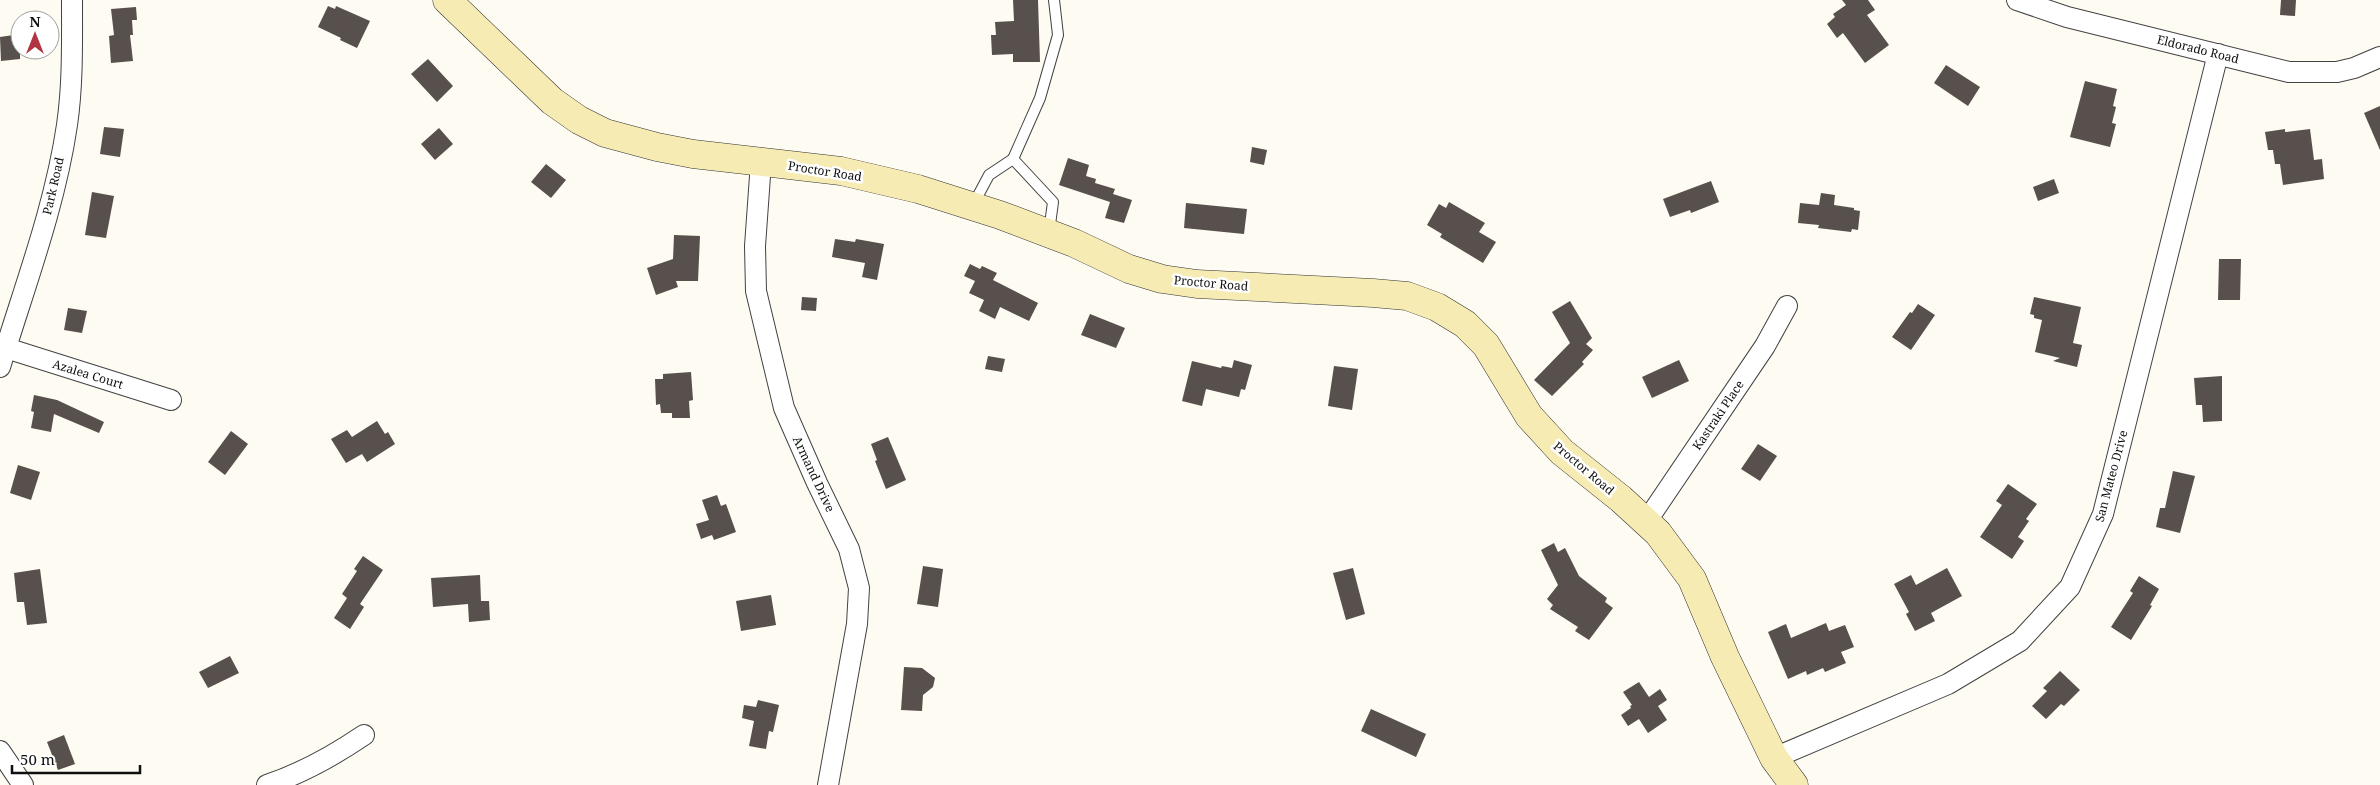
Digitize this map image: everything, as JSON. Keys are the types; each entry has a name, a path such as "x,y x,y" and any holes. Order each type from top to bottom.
{"main road":[{"name":"Proctor Road","path":"447,0 552,101 579,120 606,133 656,147 841,171 918,189 1048,233 1129,269 1162,279 1197,284 1372,292 1407,296 1437,307 1465,324 1486,345 1529,416 1562,452 1658,533 1692,579 1725,657 1774,758 1794,785"}],"street":[{"name":"Park Road","path":"3,358 44,225 67,125 72,42 72,0"},
{"name":"Eldorado Road","path":"2016,0 2067,17 2289,72 2337,72 2354,68 2380,56"},
{"name":"San Mateo Drive","path":"1774,758 1948,684 2020,641 2070,587 2103,514 2218,54"},
{"name":"Armand Drive","path":"761,162 755,246 756,290 784,408 816,482 850,549 859,588 858,624 828,785"},
{"name":"Kastraki Place","path":"1646,522 1765,346 1787,306"},
{"name":"Azalea Court","path":"3,358 171,400"},
{"path":"267,785 289,778 328,759 364,735"},
{"path":"0,751 23,785"}],"lane":[{"path":"972,206 989,175 1013,159 1040,98 1058,35 1054,0"},
{"path":"1013,159 1053,202 1048,233"}],"building":[{"path":"1013,0 1038,0 1040,62 1013,62 1013,54 992,55 991,35 996,35 995,22 1014,21"},
{"path":"1842,0 1868,0 1875,10 1867,15 1889,45 1865,63 1843,33 1837,38 1827,24 1835,17 1833,14 1846,5"},
{"path":"2281,0 2296,0 2295,16 2280,15"},
{"path":"328,6 335,9 336,6 370,21 357,48 318,27"},
{"path":"136,7 137,20 132,20 133,35 130,35 133,61 111,63 109,36 114,35 111,9"},
{"path":"10,36 10,60 1,61 0,37"},
{"path":"428,59 453,86 437,102 411,74"},
{"path":"1946,65 1980,87 1968,106 1934,83"},
{"path":"2085,81 2117,89 2113,106 2116,107 2112,123 2116,124 2110,147 2070,137"},
{"path":"2380,106 2380,150 2364,113"},
{"path":"104,127 124,129 120,157 100,154"},
{"path":"439,128 453,144 435,160 421,144"},
{"path":"2285,129 2285,132 2310,129 2314,160 2322,159 2324,179 2283,185 2280,164 2275,164 2273,150 2268,150 2265,132"},
{"path":"1252,147 1267,150 1264,165 1250,162"},
{"path":"1068,158 1089,165 1086,176 1096,179 1095,183 1115,189 1113,194 1132,200 1124,223 1105,218 1110,202 1059,185"},
{"path":"546,164 566,180 551,198 531,182"},
{"path":"2054,179 2059,193 2038,201 2033,187"},
{"path":"1711,181 1719,202 1691,213 1690,210 1670,217 1663,199"},
{"path":"92,192 114,196 106,238 85,235"},
{"path":"1821,193 1835,195 1834,205 1854,208 1854,210 1860,211 1858,230 1852,229 1851,232 1818,228 1819,225 1798,223 1800,203 1819,205"},
{"path":"1449,202 1485,223 1479,232 1496,242 1483,263 1440,237 1442,234 1427,225 1439,204 1446,208"},
{"path":"1186,203 1247,209 1244,234 1184,228"},
{"path":"674,235 700,236 698,281 676,281 678,287 656,295 647,268 673,259"},
{"path":"835,239 855,242 856,239 884,244 877,280 862,277 865,263 832,257"},
{"path":"2219,259 2241,259 2240,300 2218,300"},
{"path":"970,264 980,269 982,266 997,273 993,280 1038,303 1029,321 1000,307 995,319 979,311 984,300 969,293 975,281 964,276"},
{"path":"802,297 817,298 816,311 801,310"},
{"path":"2034,297 2081,307 2073,343 2082,345 2077,367 2053,361 2060,358 2035,352 2042,320 2034,318 2034,315 2030,314"},
{"path":"1570,301 1592,338 1586,344 1593,350 1582,362 1584,364 1552,396 1534,380 1570,343 1552,312"},
{"path":"1918,304 1935,315 1911,350 1892,337"},
{"path":"68,308 87,311 82,333 64,330"},
{"path":"1090,314 1125,328 1116,348 1081,335"},
{"path":"988,356 1005,359 1002,372 985,369"},
{"path":"1234,360 1252,365 1245,390 1241,389 1239,397 1206,389 1202,406 1182,401 1192,361 1221,368 1222,366 1232,368"},
{"path":"1679,360 1689,381 1652,398 1642,377"},
{"path":"1334,366 1358,369 1352,410 1328,406"},
{"path":"691,372 693,400 689,401 690,418 672,418 672,413 661,413 660,404 656,405 655,379 663,379 663,374"},
{"path":"2222,376 2222,421 2203,422 2202,405 2196,405 2194,378"},
{"path":"34,395 57,400 104,422 99,433 54,414 51,432 31,428 34,412 31,411"},
{"path":"377,421 385,434 388,432 395,444 367,462 362,454 346,463 331,439 347,430 352,437"},
{"path":"231,431 248,444 225,475 208,462"},
{"path":"888,437 906,480 886,489 875,461 877,460 871,444"},
{"path":"1758,444 1777,456 1760,481 1741,469"},
{"path":"18,465 40,472 31,500 10,493"},
{"path":"2173,471 2195,476 2180,533 2156,527 2160,508 2165,508"},
{"path":"2008,484 2037,504 2026,519 2029,521 2018,537 2024,541 2012,559 1980,537 2002,505 1996,501"},
{"path":"717,495 721,506 726,504 736,532 714,540 712,535 701,539 696,524 709,520 702,500"},
{"path":"1554,543 1558,552 1565,548 1579,576 1607,598 1605,602 1613,608 1589,640 1575,631 1578,627 1550,609 1553,605 1547,599 1558,585 1541,550"},
{"path":"363,556 383,570 360,604 364,607 350,629 334,618 347,598 342,594 357,571 354,569"},
{"path":"923,566 943,569 938,607 917,604"},
{"path":"1353,568 1365,614 1346,620 1333,573"},
{"path":"1947,568 1962,596 1931,613 1935,621 1915,631 1906,614 1909,612 1894,584 1911,575 1916,585"},
{"path":"40,569 47,623 27,625 24,602 17,602 14,573"},
{"path":"480,575 481,601 489,601 490,620 469,622 468,604 433,607 431,578"},
{"path":"2139,576 2159,589 2150,605 2152,606 2131,640 2111,627 2133,593 2130,591"},
{"path":"771,595 776,625 741,631 736,601"},
{"path":"1826,623 1829,631 1845,625 1854,647 1841,652 1846,663 1825,672 1823,668 1807,675 1806,671 1788,679 1768,632 1786,624 1791,638"},
{"path":"230,656 239,673 208,688 199,672"},
{"path":"904,667 922,668 935,678 933,687 923,695 922,711 901,710"},
{"path":"2060,671 2080,690 2064,706 2061,704 2046,719 2032,706 2047,691 2043,688"},
{"path":"1639,682 1649,697 1660,689 1667,700 1658,706 1667,720 1648,733 1639,719 1628,726 1621,715 1631,708 1630,706 1632,705 1623,692"},
{"path":"758,700 779,705 773,732 769,731 766,749 749,746 754,721 742,718 744,705 756,707"},
{"path":"1371,709 1426,734 1416,757 1361,731"},
{"path":"64,735 75,764 58,770 47,742"}]}
